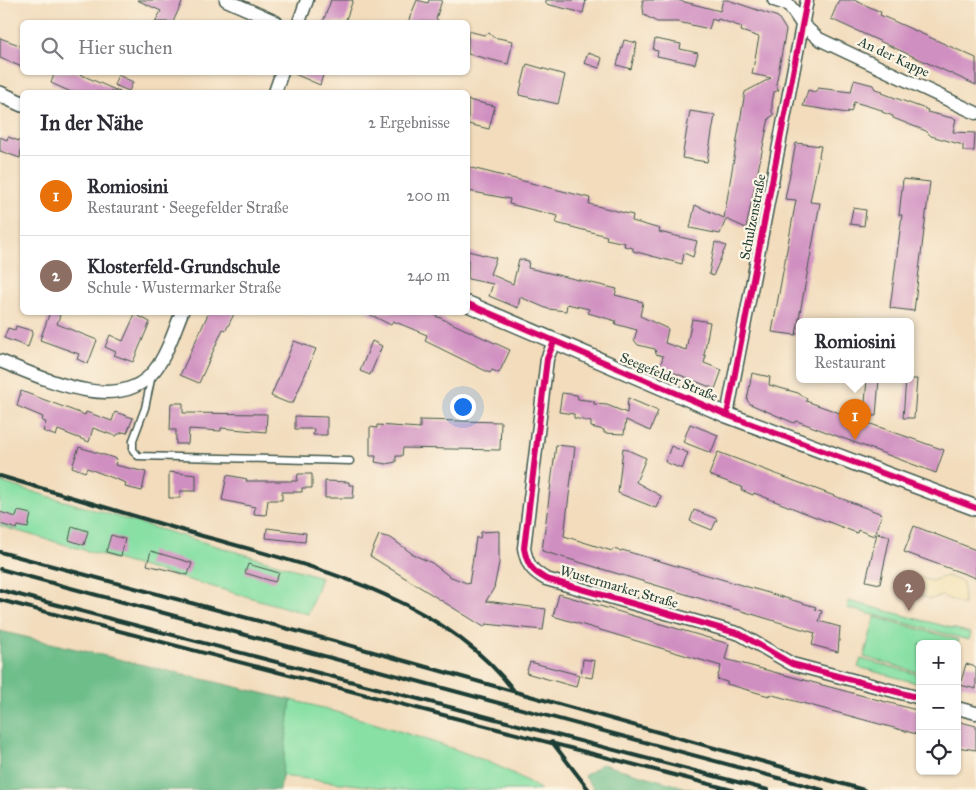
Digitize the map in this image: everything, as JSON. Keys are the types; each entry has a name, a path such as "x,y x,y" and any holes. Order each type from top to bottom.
{"street":[{"path":"226,0 271,20"},
{"path":"300,20 307,0"},
{"name":"An der Kappe","path":"774,0 789,5 802,24 818,38 976,112"},
{"path":"802,24 807,0"},
{"name":"Schulzenstraße","path":"727,416 802,24"},
{"path":"276,90 281,75"},
{"path":"0,94 20,103"},
{"name":"Seegefelder Straße","path":"470,305 727,416 976,508"},
{"path":"0,361 76,389 99,392 122,391 139,384 153,374 181,315"},
{"name":"Wustermarker Straße","path":"554,342 547,359 524,548 526,562 532,571 546,579 740,634 792,664 916,697"},
{"path":"961,709 976,713"}],"lane":[{"path":"153,374 145,408 133,440 133,450 138,456 350,461"}],"green space":[{"path":"0,482 321,577 308,614 0,526"},
{"path":"849,601 971,633 969,640 847,608"},
{"path":"875,617 959,640 916,640 916,672 864,657"},
{"path":"0,631 291,700 280,790 0,790"},
{"path":"861,659 916,674 916,683 858,667"},
{"path":"291,700 348,715 457,750 509,771 541,790 401,790 281,776"},
{"path":"602,764 694,790 595,790 584,776"}],"sand":[{"path":"913,575 931,581 947,576 963,582 964,605 942,596 930,599 898,587"}],"building":[{"path":"137,0 183,0 174,20 156,20 161,11"},
{"path":"331,0 353,0 346,20 324,20"},
{"path":"417,0 428,3 429,0 442,0 436,19 438,20 409,20"},
{"path":"546,0 586,0 583,13 546,4"},
{"path":"642,0 677,0 720,11 723,0 728,0 778,17 786,30 776,85 779,90 774,92 772,103 774,115 769,118 746,228 726,219 720,234 690,228 695,205 724,218 745,92 771,78 752,74 759,37 741,31 742,27 718,19 717,21 712,19 709,29 678,22 657,22 644,15"},
{"path":"839,0 854,0 881,12 880,15 976,58 976,85 831,19"},
{"path":"470,32 484,35 489,33 493,37 513,41 508,64 470,54"},
{"path":"0,38 20,45 20,66 0,58"},
{"path":"655,39 681,44 680,49 698,53 695,64 657,56 658,51 653,50"},
{"path":"624,40 637,43 631,69 617,65"},
{"path":"588,53 602,58 599,68 584,63"},
{"path":"527,64 565,75 558,104 519,95"},
{"path":"54,75 82,75 116,90 67,90 51,83"},
{"path":"118,75 133,82 129,90 114,85"},
{"path":"297,75 323,75 320,85"},
{"path":"854,80 873,85 875,89 883,91 882,93 928,110 927,112 956,119 953,132 975,133 974,151 963,151 963,145 931,136 926,131 893,118 893,116 882,112 882,110 854,102 851,112 848,111 847,113 803,106 808,90 815,92 818,88 851,92"},
{"path":"470,100 495,106 489,129 470,124"},
{"path":"690,111 715,115 707,162 682,158"},
{"path":"0,137 7,140 8,137 20,141 20,158 0,151"},
{"path":"796,143 821,146 810,202 820,203 799,318 796,318 796,335 772,332 796,200 785,199"},
{"path":"470,168 590,198 589,204 633,215 632,221 660,229 659,232 697,241 693,257 684,253 682,264 633,251 633,248 624,246 625,243 606,239 607,236 556,223 558,216 509,204 510,199 470,191"},
{"path":"903,179 930,182 914,311 890,308 902,215 899,215"},
{"path":"853,208 866,210 864,226 850,224"},
{"path":"715,242 726,246 713,276 709,274"},
{"path":"470,252 496,258 490,274 513,284 519,259 529,261 528,268 617,289 615,295 643,302 640,316 668,329 665,343 686,350 692,319 710,322 704,363 722,370 715,389 660,367 663,356 656,354 655,349 638,345 634,340 637,330 615,324 616,321 588,313 589,309 567,304 566,311 548,309 520,297 518,308 489,296 493,284 470,279"},
{"path":"49,315 60,315 57,324 97,340 88,364 77,359 79,354 40,340"},
{"path":"135,315 150,322 133,362 114,355 116,352 105,347 110,335 123,341"},
{"path":"208,315 234,315 226,330 223,329 199,383 180,375"},
{"path":"371,315 436,315 510,350 499,373 492,370 490,373 425,341 427,335 393,321 391,325"},
{"path":"16,326 33,331 28,347 4,338 8,328 15,330"},
{"path":"294,341 316,349 293,403 288,403 271,396"},
{"path":"372,341 382,346 370,375 360,371"},
{"path":"752,373 770,377 769,385 798,393 807,399 806,401 944,450 936,473 797,421 794,423 750,404 747,400"},
{"path":"914,379 917,379 914,418 903,418 906,383 914,383"},
{"path":"867,383 879,383 876,416 864,415"},
{"path":"21,391 85,415 86,412 112,421 115,412 133,418 127,433 123,432 115,436 93,428 89,442 58,430 56,436 43,431 46,422 42,421 43,417 17,406"},
{"path":"562,393 577,395 578,399 594,401 594,404 607,405 627,413 628,398 658,411 650,431 626,420 624,434 604,433 604,430 591,427 591,422 574,418 574,414 559,412"},
{"path":"171,403 183,403 183,413 267,414 266,432 221,428 221,431 189,429 188,444 176,444 176,430 170,430"},
{"path":"295,416 327,417 327,435 313,435 314,429 295,429"},
{"path":"420,420 501,422 500,450 403,448 402,456 396,456 396,462 386,464 375,462 376,456 370,456 370,427 377,428 377,425 420,428"},
{"path":"690,424 718,435 711,453 683,442"},
{"path":"556,445 575,447 564,536 612,551 613,549 622,550 816,607 815,609 822,611 819,621 840,627 838,652 812,645 815,633 542,551"},
{"path":"671,446 688,453 682,469 665,462"},
{"path":"79,447 117,459 115,465 146,472 142,491 125,487 126,483 87,468 85,472 72,467"},
{"path":"623,448 646,458 636,482 661,496 656,508 618,493"},
{"path":"718,452 882,514 874,536 858,530 857,533 754,493 753,495 741,490 742,487 709,475"},
{"path":"169,472 196,475 196,491 180,491 180,498 169,498"},
{"path":"298,474 312,474 312,488 302,488 302,492 282,492 282,500 268,500 266,515 254,514 255,507 222,500 227,475 247,479 246,481 297,481"},
{"path":"325,481 349,482 349,485 354,485 353,498 325,498"},
{"path":"694,510 717,519 712,530 690,521"},
{"path":"18,511 31,514 28,528 18,526 17,529 0,524 0,512 16,517"},
{"path":"72,526 88,531 84,545 69,540"},
{"path":"914,526 976,550 976,578 904,552"},
{"path":"267,528 306,533 305,542 266,538"},
{"path":"499,531 499,563 494,588 486,601 546,609 543,630 486,624 484,627 370,556 379,535 391,538 414,555 432,563 449,576 469,584 476,538 480,538 481,532"},
{"path":"877,533 890,536 880,584 866,581"},
{"path":"111,535 125,539 121,556 106,552"},
{"path":"151,551 192,563 188,575 147,565"},
{"path":"248,564 279,573 275,582 245,573"},
{"path":"559,594 729,644 725,659 916,710 916,734 727,684 727,682 717,679 721,666 553,616"},
{"path":"583,659 595,661 592,678 581,676"},
{"path":"530,662 579,675 576,687 526,673"},
{"path":"966,664 976,667 976,689 961,685"},
{"path":"961,722 976,726 976,750 961,748"}],"railway":[{"path":"0,476 274,556 364,586 407,605 447,629 483,657 515,692"},
{"path":"0,552 345,644 864,790"},
{"path":"0,569 823,790"},
{"path":"0,590 768,790"},
{"path":"0,600 732,790"},
{"path":"552,742 589,790"}],"cycle path":[{"path":"727,415 807,0"},
{"path":"470,305 727,415 976,508"},
{"path":"554,342 547,359 524,548 529,563 537,573 546,579 740,634 792,664 916,697"}],"place":[{"name":"Romiosini","path":"855,440"},
{"name":"Klosterfeld-Grundschule","path":"909,611"}]}
